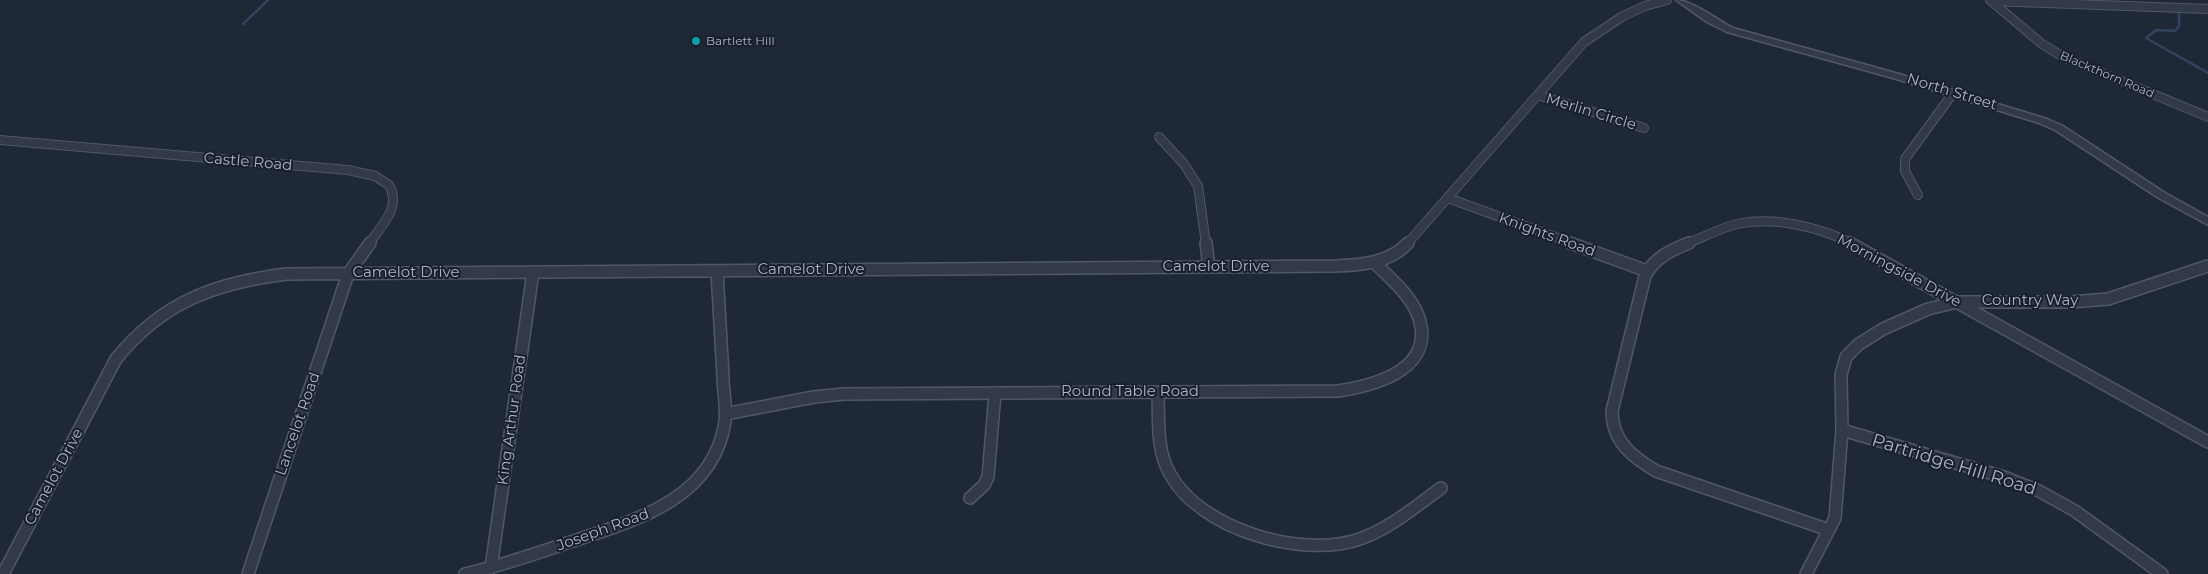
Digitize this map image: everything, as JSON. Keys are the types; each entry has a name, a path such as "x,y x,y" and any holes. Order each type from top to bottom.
{"street":[{"name":"Camelot Drive","path":"3,574 116,359 127,343 143,327 187,300 236,282 286,274 1336,266 1375,263 1390,258 1406,246 1590,36 1646,6 1667,0"},
{"name":"North Street","path":"1680,0 1710,20 1730,30 1953,93 2022,114 2059,128 2161,195 2208,222"},
{"path":"1991,0 2118,4 2208,10"},
{"name":"Blackthorn Road","path":"1991,0 2042,44 2063,57 2208,117"},
{"path":"1918,195 1905,171 1905,159 1953,93"},
{"name":"Merlin Circle","path":"1538,95 1644,128"},
{"path":"1159,137 1184,164 1198,186 1209,267"},
{"name":"Castle Road","path":"0,140 348,170 371,174 387,183 394,196 394,203 392,211 348,274"},
{"name":"Knights Road","path":"1448,198 1647,271"},
{"name":"Morningside Drive","path":"1647,271 1651,264 1670,250 1730,226 1754,222 1782,222 1816,229 1844,239 2208,442"},
{"name":"Round Table Road","path":"725,414 829,395 1338,391 1372,386 1398,373 1408,365 1418,351 1422,334 1421,323 1410,301 1375,263"},
{"name":"Country Way","path":"1806,574 1835,518 1842,430 1841,375 1850,351 1883,329 1928,309 1957,302 2070,302 2108,299 2208,266"},
{"name":"Joseph Road","path":"465,574 491,568 630,522 672,502 696,483 714,460 723,436 725,414 717,271"},
{"path":"1647,271 1612,411 1612,425 1619,440 1637,459 1663,474 1829,530"},
{"name":"King Arthur Road","path":"491,568 533,272"},
{"name":"Lancelot Road","path":"248,574 348,274"},
{"path":"1158,392 1162,448 1170,475 1180,490 1196,507 1233,527 1287,541 1320,544 1344,542 1368,535 1387,525 1441,488"},
{"path":"970,498 987,480 995,393"},
{"name":"Partridge Hill Road","path":"1842,430 2004,477 2039,491 2083,516 2162,574"}],"waterway":[{"path":"243,24 268,0"},
{"path":"2179,10 2179,26 2175,31 2156,30 2146,38 2208,73"}],"place":[{"name":"Bartlett Hill","path":"696,41"}]}
